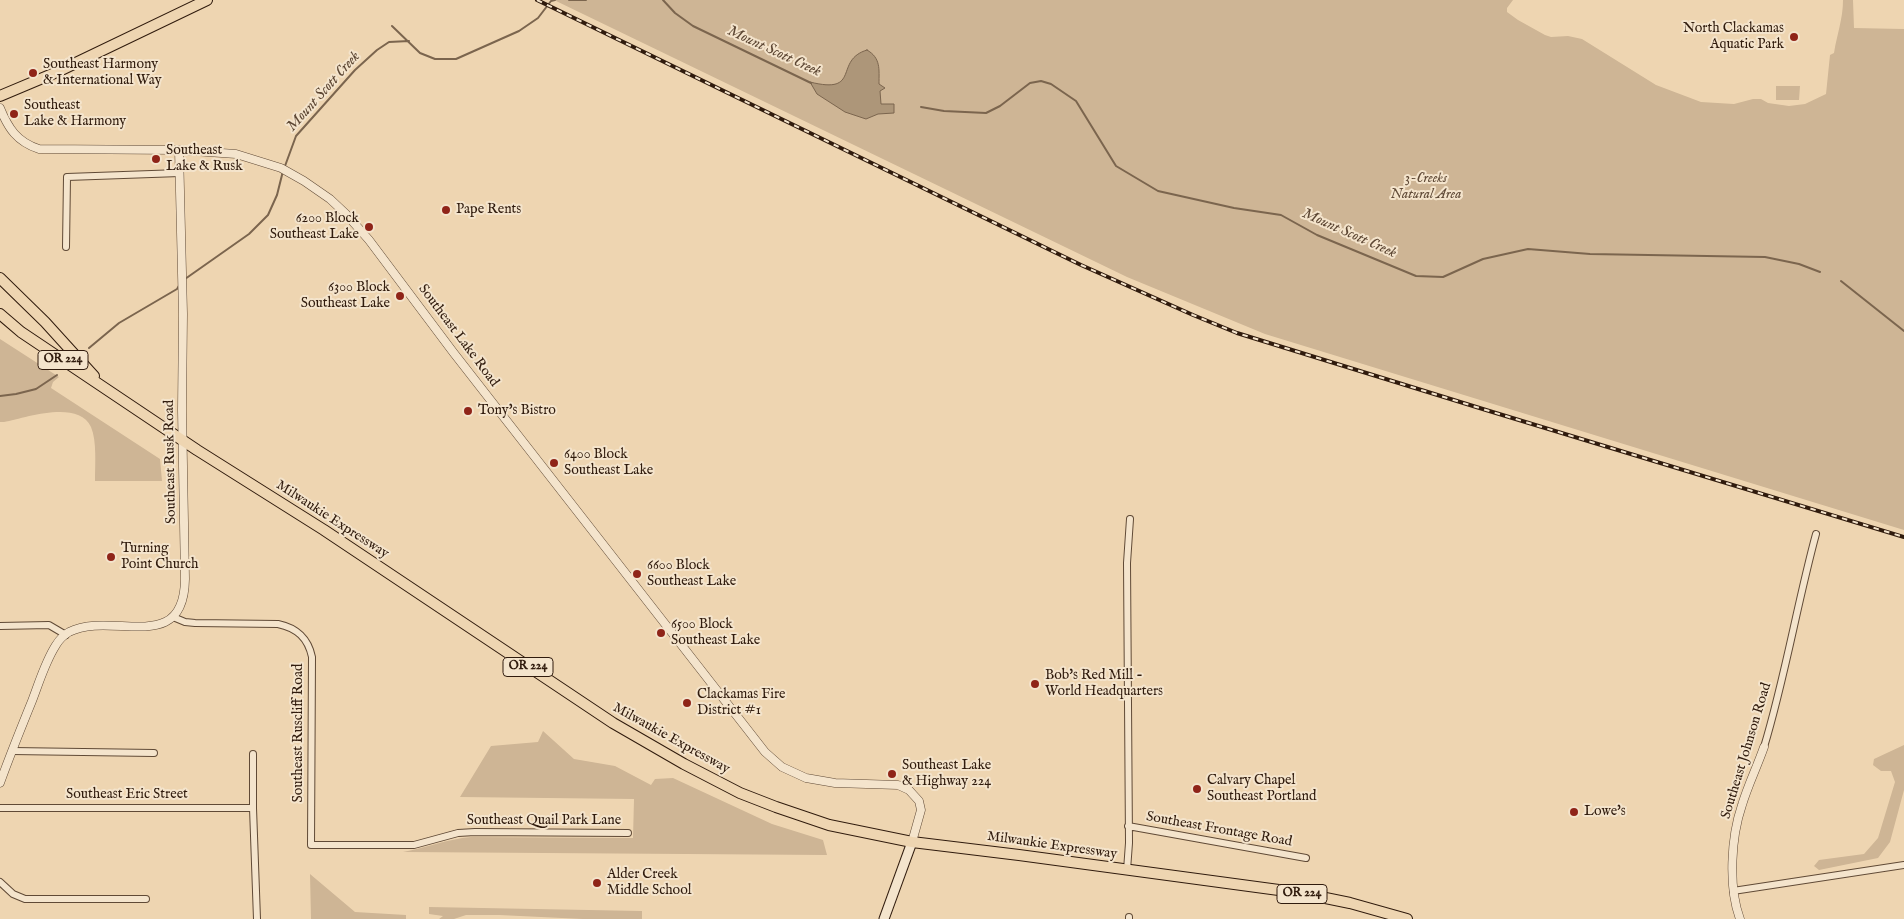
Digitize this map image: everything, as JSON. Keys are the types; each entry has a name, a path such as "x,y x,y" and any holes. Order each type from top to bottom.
{"main road":[{"path":"0,96 57,72 207,0"},
{"path":"0,278 45,322 105,388"},
{"name":"Milwaukie Expressway","path":"0,314 21,332 182,440 324,530 613,723 684,764 740,792 804,817 848,829 912,842 1301,893 1350,903 1407,919"},
{"name":"Milwaukie Expressway","path":"0,322 21,332"},
{"path":"884,919 912,842"}],"street":[{"name":"Southeast Lake Road","path":"0,108 14,135 25,143 39,149 179,150 236,154 272,165 304,181 330,198 369,240 453,352 765,752 782,768 806,778 835,783 898,785 909,790 919,801 921,810 912,842"},
{"name":"Southeast Rusk Road","path":"173,617 181,605 185,590 179,150"},
{"path":"66,248 67,177 180,174"},
{"path":"1127,870 1127,563 1130,519"},
{"name":"Southeast Johnson Road","path":"1740,919 1733,891 1734,853 1739,813 1764,747 1776,705 1801,587 1816,534"},
{"path":"0,782 49,659 56,645 66,634 89,626 154,626 166,622 173,617"},
{"name":"Southeast Ruscliff Road","path":"173,617 185,622 195,623 278,624 288,626 297,631 310,647 312,657 311,845"},
{"path":"0,626 49,625 66,634"},
{"path":"12,751 154,753"},
{"path":"253,754 253,808 258,919"},
{"name":"Southeast Eric Street","path":"0,808 253,808"},
{"name":"Southeast Frontage Road","path":"1128,826 1306,858"},
{"name":"Southeast Quail Park Lane","path":"311,845 414,845 458,833 475,832 628,833"},
{"path":"1733,891 1904,865"},
{"path":"0,882 13,894 25,898 146,899"}],"green space":[{"name":"3-Creeks Natural Area","path":"554,0 1513,0 1507,8 1507,12 1518,20 1551,37 1568,36 1582,39 1656,85 1701,102 1734,104 1761,99 1768,103 1789,106 1805,104 1826,94 1830,55 1834,53 1843,0 1853,0 1854,28 1904,29 1904,530 1265,334 1127,277"},
{"path":"1776,86 1800,86 1799,100 1776,100"},
{"path":"0,339 59,377 53,382 51,388 160,459 162,481 95,481 93,433 91,427 84,419 75,414 50,412 0,422"},
{"path":"543,731 574,759 615,766 651,785 655,779 673,778 772,824 823,840 827,855 403,852 471,837 633,838 634,799 460,797 491,746 538,742"},
{"path":"1904,745 1904,790 1890,842 1878,858 1819,870 1814,866 1819,860 1864,854 1878,838 1895,782 1891,771 1881,771 1873,765 1874,759"},
{"path":"310,874 355,912 406,915 406,919 311,919"},
{"path":"429,907 642,911 642,919 466,915 454,919 439,919 443,916 429,914"}],"shaded area":[{"path":"867,50 877,60 879,84 885,88 880,91 881,104 894,104 894,113 878,114 866,119 845,112 817,94 810,82 826,85 836,84 842,80 851,61 857,55"}],"waterway":[{"name":"Mount Scott Creek","path":"392,26 420,53 435,59 456,59 519,31 538,18 551,1 555,0"},
{"name":"Mount Scott Creek","path":"569,0 586,0"},
{"name":"Mount Scott Creek","path":"663,0 675,13 693,26 811,83"},
{"name":"Mount Scott Creek","path":"285,166 296,136 355,70 389,42 409,41"},
{"name":"Mount Scott Creek","path":"921,107 944,111 986,113 1000,106 1030,83 1041,81 1051,84 1076,101 1116,166 1158,191 1234,208 1281,215 1317,235 1416,276 1443,277 1483,259 1528,249 1590,254 1765,257 1799,264 1820,272"},
{"name":"Mount Scott Creek","path":"185,279 249,234 268,215 277,195 283,171"},
{"name":"Mount Scott Creek","path":"1841,281 1904,331"},
{"name":"Mount Scott Creek","path":"89,348 119,323 177,289 180,284"},
{"name":"Mount Scott Creek","path":"0,396 36,389 57,375"}],"railway":[{"path":"537,0 1081,265 1237,333 1904,537"}],"place":[{"name":"North Clackamas Aquatic Park","path":"1794,37"},
{"name":"Southeast Harmony & International Way","path":"33,73"},
{"name":"Southeast Lake & Harmony","path":"14,114"},
{"name":"Southeast Lake & Rusk","path":"156,159"},
{"name":"Pape Rents","path":"446,210"},
{"name":"6200 Block Southeast Lake","path":"369,227"},
{"name":"6300 Block Southeast Lake","path":"400,296"},
{"name":"Tony's Bistro","path":"468,411"},
{"name":"6400 Block Southeast Lake","path":"554,463"},
{"name":"Turning Point Church","path":"111,557"},
{"name":"6600 Block Southeast Lake","path":"637,574"},
{"name":"6500 Block Southeast Lake","path":"661,633"},
{"name":"Bob's Red Mill - World Headquarters","path":"1035,684"},
{"name":"Clackamas Fire District #1","path":"687,703"},
{"name":"Southeast Lake & Highway 224","path":"892,774"},
{"name":"Calvary Chapel Southeast Portland","path":"1197,789"},
{"name":"Lowe's","path":"1574,812"},
{"name":"Alder Creek Middle School","path":"597,883"}]}
